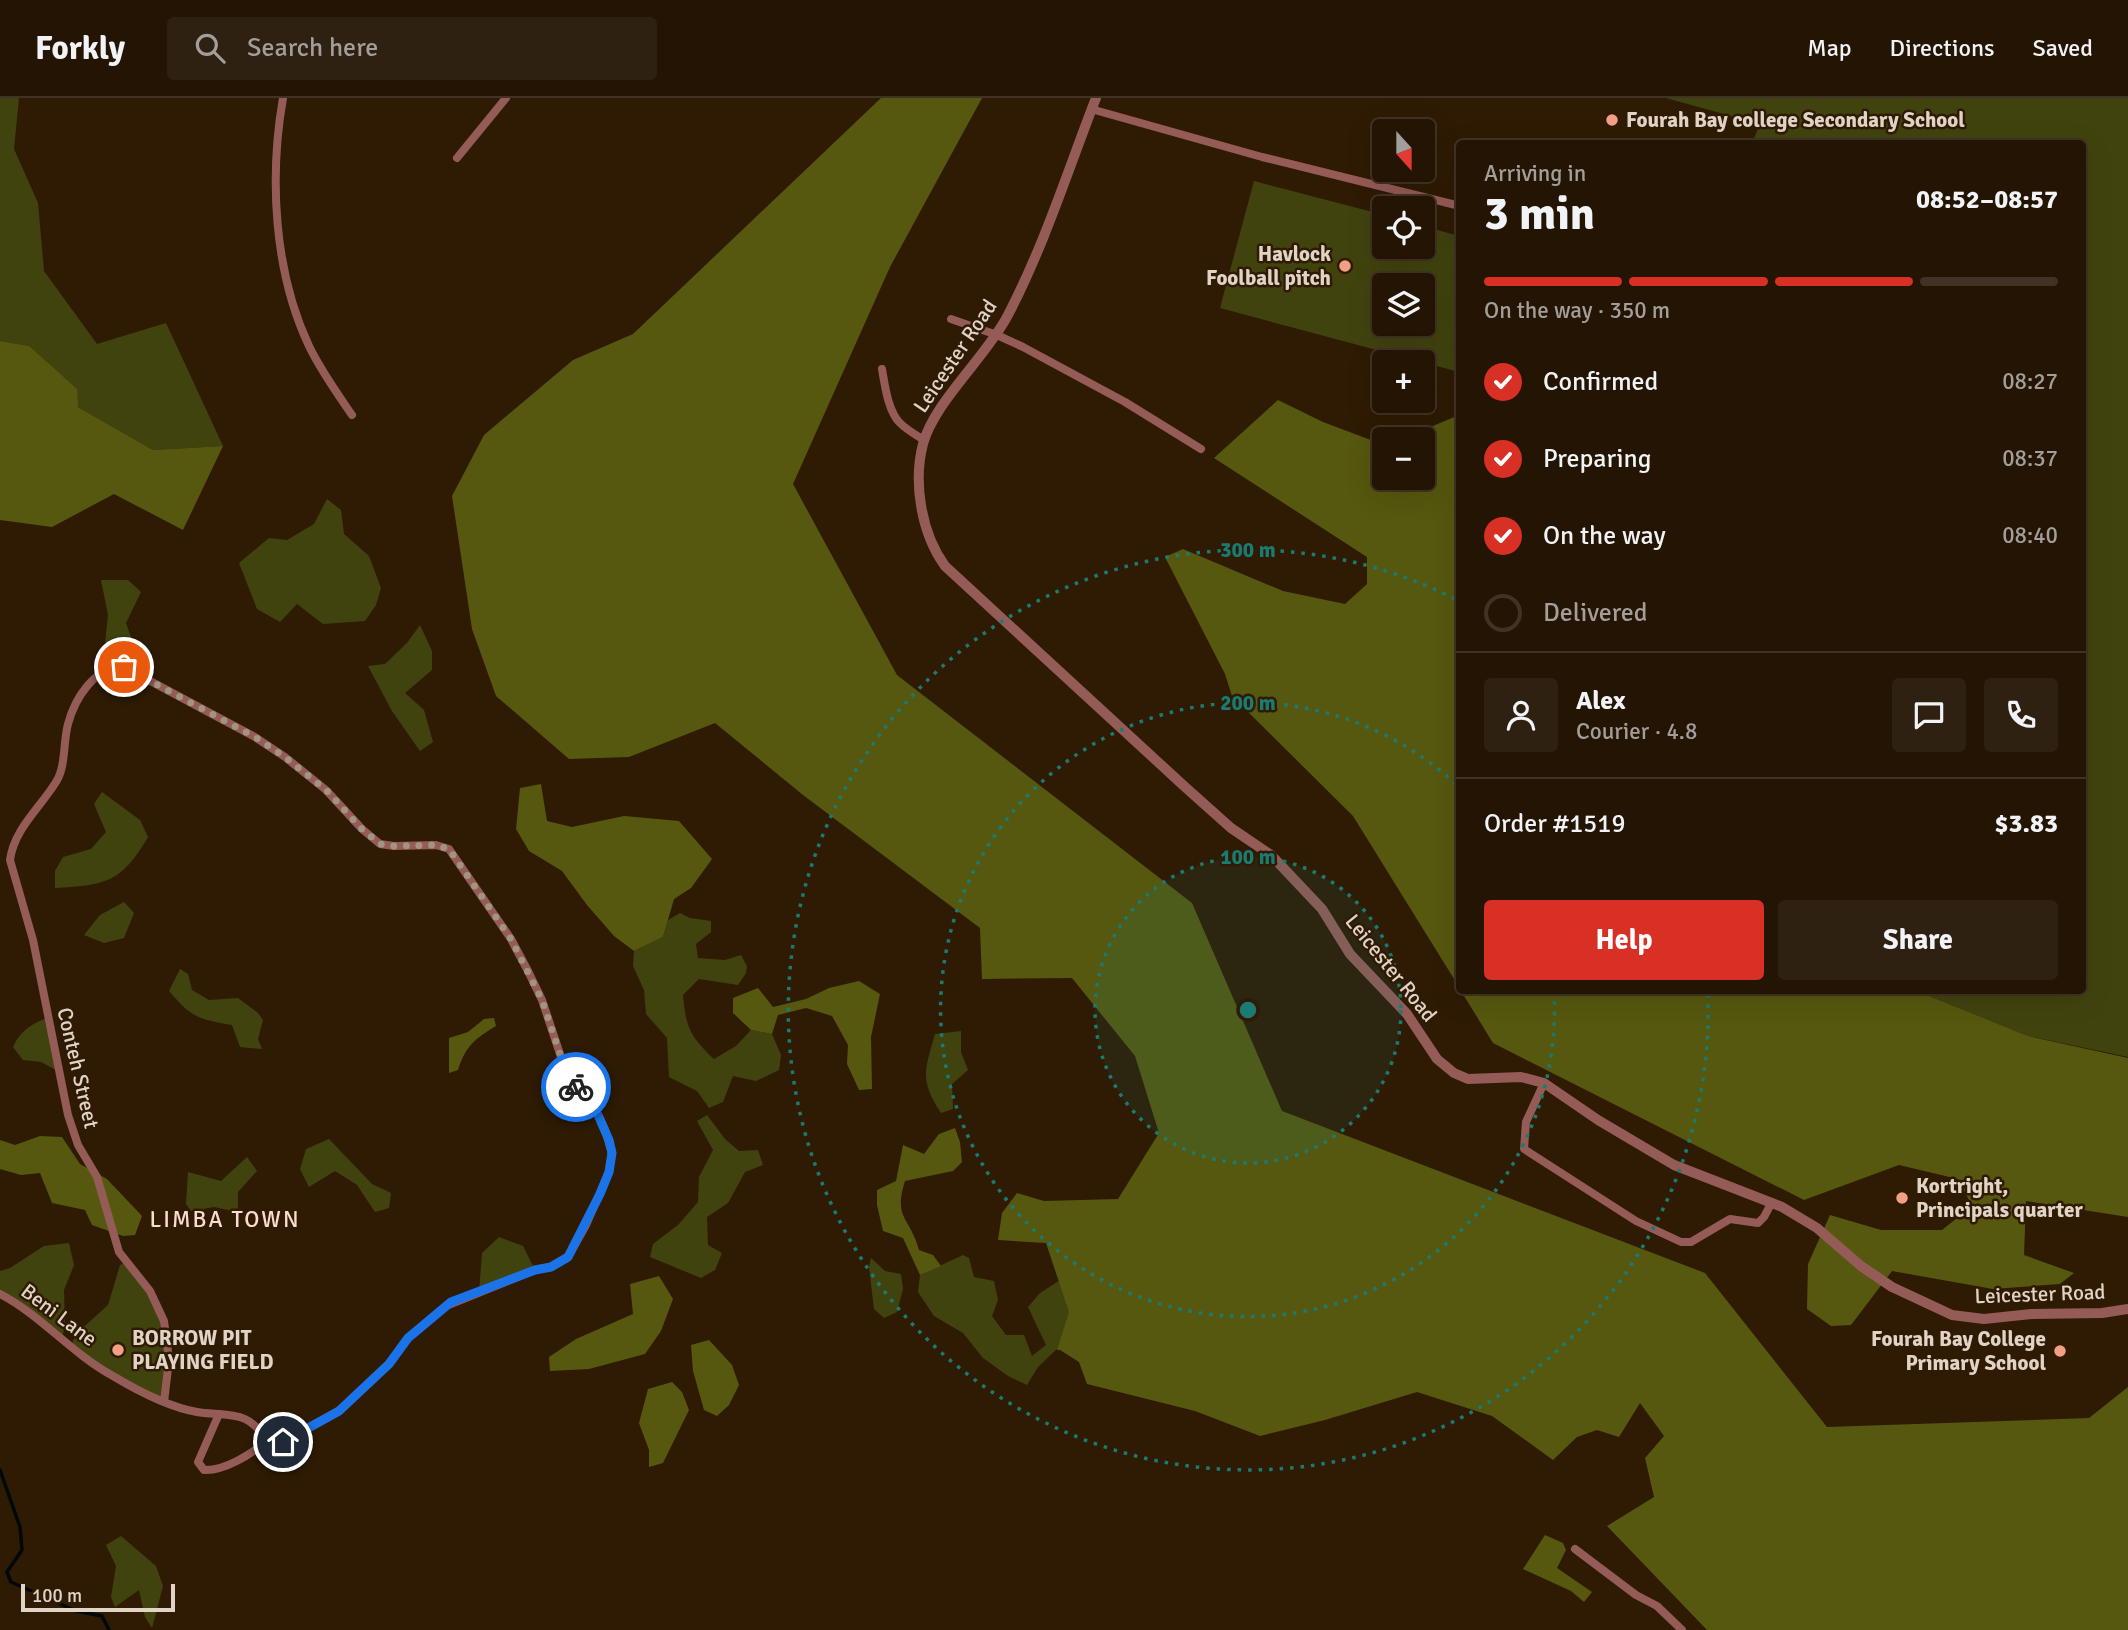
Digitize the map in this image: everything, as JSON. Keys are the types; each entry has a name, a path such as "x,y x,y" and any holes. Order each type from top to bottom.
{"street":[{"path":"283,98 275,150 278,226 284,265 300,326 309,346 320,368 352,415"},
{"path":"457,159 506,98"},
{"name":"Leicester Road","path":"1096,98 1028,270 997,335 951,395 924,440 919,469 922,506 936,551 951,572 1210,810 1271,855 1322,909 1350,954 1407,1014 1444,1067 1468,1079 1521,1077 1544,1083 1598,1120 1667,1161 1772,1202 1817,1228 1861,1266 1892,1287 1952,1315 1984,1319 2031,1314 2102,1313 2128,1309"},
{"path":"1091,110 1262,157 1456,205"},
{"path":"951,319 997,335 1125,402 1201,449"},
{"path":"882,369 886,392 896,417 924,440"},
{"name":"Conteh Street","path":"164,1402 169,1360 164,1321 150,1291 119,1252 97,1177 78,1145 68,1115 33,940 10,860 11,850 26,823 58,779 68,722 82,694 99,673 113,666 124,667 255,737 285,757 326,790 374,840 387,846 442,846 455,856 511,939 528,971 542,1000 563,1063 598,1115 612,1153 609,1172 586,1225 568,1257 551,1267 535,1270 451,1302 408,1338 389,1364 339,1411 283,1442 267,1441"},
{"path":"1544,1083 1526,1122 1524,1149 1636,1221 1681,1242 1691,1242 1730,1219 1758,1223 1772,1202"},
{"name":"Beni Lane","path":"0,1294 111,1376 164,1402 195,1412 243,1418 257,1426 267,1441"},
{"path":"219,1414 198,1462 204,1470 212,1470 234,1461 267,1441"},
{"path":"1575,1549 1636,1595 1657,1606 1682,1630"}],"shaded area":[{"path":"0,98 19,98 14,149 38,203 44,271 97,344 166,323 223,446 153,450 78,407 29,346 0,341"},
{"path":"881,98 982,98 890,267 793,484 897,675 1192,903 1282,1111 1705,1273 1827,1427 2089,1418 2128,1387 2128,1630 1707,1630 1607,1526 1654,1497 1645,1458 1664,1436 1640,1403 1619,1437 1597,1430 1577,1437 1553,1460 1492,1416 1417,1392 1325,1420 1260,1436 1195,1411 1087,1384 1079,1362 1057,1350 1069,1312 1046,1243 998,1240 1002,1213 1017,1193 1044,1201 1118,1199 1159,1133 1135,1056 1072,978 982,979 980,928 803,795 715,723 629,757 569,759 496,696 472,629 452,496 484,435 573,360 633,334"},
{"path":"1666,98 2128,98 2128,1057 2028,1036 1924,994 2086,994 2086,140 1753,140 1760,124"},
{"name":"Havlock Foolball pitch","path":"1254,181 1372,212 1372,259 1435,259 1435,229 1456,235 1456,371 1435,366 1435,350 1377,350 1220,308"},
{"path":"0,341 29,346 77,389 78,407 153,450 223,446 183,530 114,494 52,527 0,520"},
{"path":"1278,400 1323,422 1372,440 1372,490 1435,490 1435,427 1430,427 1456,416 1456,982 1353,816 1232,696 1225,674 1165,557 1183,549 1283,591 1345,604 1367,584 1367,557 1214,458"},
{"path":"327,499 341,510 344,534 369,556 381,588 376,605 365,621 323,624 297,604 280,622 257,609 239,563 269,538 287,540 314,524"},
{"path":"101,580 128,580 141,592 126,623 136,652 127,660 105,643 108,615"},
{"path":"420,625 432,651 432,670 405,693 424,710 433,742 420,751 392,711 368,666 385,664 407,643"},
{"path":"541,784 547,821 572,827 624,816 679,821 712,859 691,888 674,899 663,937 634,951 614,936 562,871 529,851 516,829 520,788"},
{"path":"102,792 140,820 148,837 129,864 110,879 100,883 55,888 55,871 63,857 91,849 106,832 94,804"},
{"path":"124,902 134,913 124,938 104,943 84,935 100,915"},
{"path":"680,913 690,918 711,921 711,932 696,944 698,958 725,960 741,955 747,966 738,985 699,979 683,995 688,1024 694,1037 714,1059 736,1046 751,1030 772,1034 781,1055 779,1070 756,1081 733,1076 723,1102 709,1108 697,1091 669,1077 667,1038 646,1014 644,990 633,966 634,951 663,937 668,920"},
{"path":"180,969 188,974 192,990 209,1000 238,998 258,1013 263,1020 258,1039 262,1049 240,1047 232,1025 203,1019 184,1007 169,991"},
{"path":"859,981 880,994 871,1037 872,1089 859,1090 847,1064 848,1045 832,1016 806,1008 778,1015 772,1034 751,1030 733,1013 733,998 758,988 773,1007"},
{"path":"1463,994 1924,994 2028,1036 2128,1058 2128,1217 2026,1201 2024,1255 2074,1273 2060,1284 1993,1289 1892,1271 1851,1325 1831,1326 1807,1309 1808,1264 1830,1215 1881,1230 1942,1230 1972,1206 1958,1179 1899,1165 1804,1200 1493,1043"},
{"path":"494,1018 496,1026 472,1043 458,1070 449,1073 449,1038 468,1032 484,1019"},
{"path":"44,1019 48,1020 58,1071 41,1062 23,1060 13,1047 25,1030"},
{"path":"961,1031 961,1052 968,1070 952,1084 953,1109 941,1113 927,1083 929,1057 935,1034"},
{"path":"707,1115 725,1139 739,1151 758,1150 763,1165 745,1172 728,1203 707,1217 708,1245 722,1253 715,1270 701,1278 650,1257 653,1244 678,1225 698,1202 699,1177 713,1150 697,1121"},
{"path":"955,1128 962,1162 953,1171 905,1181 901,1203 904,1217 919,1250 933,1255 941,1266 920,1275 903,1238 883,1231 877,1205 877,1190 896,1181 903,1145 924,1154 939,1134"},
{"path":"40,1136 62,1137 80,1164 107,1179 142,1216 135,1235 123,1236 92,1225 85,1210 52,1203 40,1173 21,1175 0,1169 0,1140 15,1145"},
{"path":"329,1139 372,1184 391,1193 389,1208 375,1212 357,1185 335,1171 309,1187 300,1169 306,1149"},
{"path":"247,1157 257,1171 238,1192 238,1212 214,1207 191,1211 186,1204 188,1172 221,1181"},
{"path":"499,1237 523,1246 535,1270 479,1293 482,1253"},
{"path":"69,1243 74,1265 64,1290 65,1324 62,1339 0,1294 0,1271 10,1268 44,1246"},
{"path":"963,1255 969,1258 974,1277 994,1281 998,1300 992,1316 1006,1335 1024,1335 1032,1356 1046,1345 1028,1307 1040,1293 1062,1279 1070,1312 1059,1347 1038,1367 1027,1385 1008,1376 983,1358 963,1333 934,1316 918,1292 920,1275"},
{"path":"871,1258 885,1271 901,1274 903,1289 897,1312 884,1318 874,1309 869,1267"},
{"path":"127,1262 150,1291 168,1343 164,1402 111,1376 71,1346 76,1334 108,1305 120,1265"},
{"path":"659,1276 673,1299 661,1331 645,1354 589,1369 550,1371 549,1357 576,1339 633,1314 630,1284"},
{"path":"709,1340 732,1365 739,1385 729,1405 717,1416 704,1410 693,1371 691,1345"},
{"path":"672,1382 682,1392 689,1410 663,1463 649,1467 649,1450 639,1423 648,1389"},
{"path":"1545,1535 1563,1543 1566,1550 1557,1568 1592,1592 1584,1602 1571,1591 1523,1569"},
{"path":"121,1536 156,1566 163,1586 152,1628 145,1617 139,1590 115,1607 111,1597 116,1566 106,1545"}],"waterway":[{"path":"0,1470 20,1527 22,1550 7,1572 11,1582 76,1611 102,1616 109,1630"}],"way so far":[{"path":"124,667 255,737 285,757 326,790 362,829 380,844 436,845 449,849 511,939 542,1000 563,1063 576,1087"}],"place":[{"name":"Fourah Bay college Secondary School","path":"1612,120"},
{"name":"Havlock Foolball pitch","path":"1345,266"},
{"name":"Kortright, Principals quarter","path":"1902,1198"},
{"name":"BORROW PIT PLAYING FIELD","path":"118,1350"},
{"name":"Fourah Bay College Primary School","path":"2060,1351"}],"district":[{"name":"LIMBA TOWN","path":"225,1219"}],"route":[{"path":"283,1442 339,1411 389,1364 408,1338 451,1302 535,1270 559,1264 568,1257 600,1194 609,1172 612,1153 598,1115 576,1087"}]}
